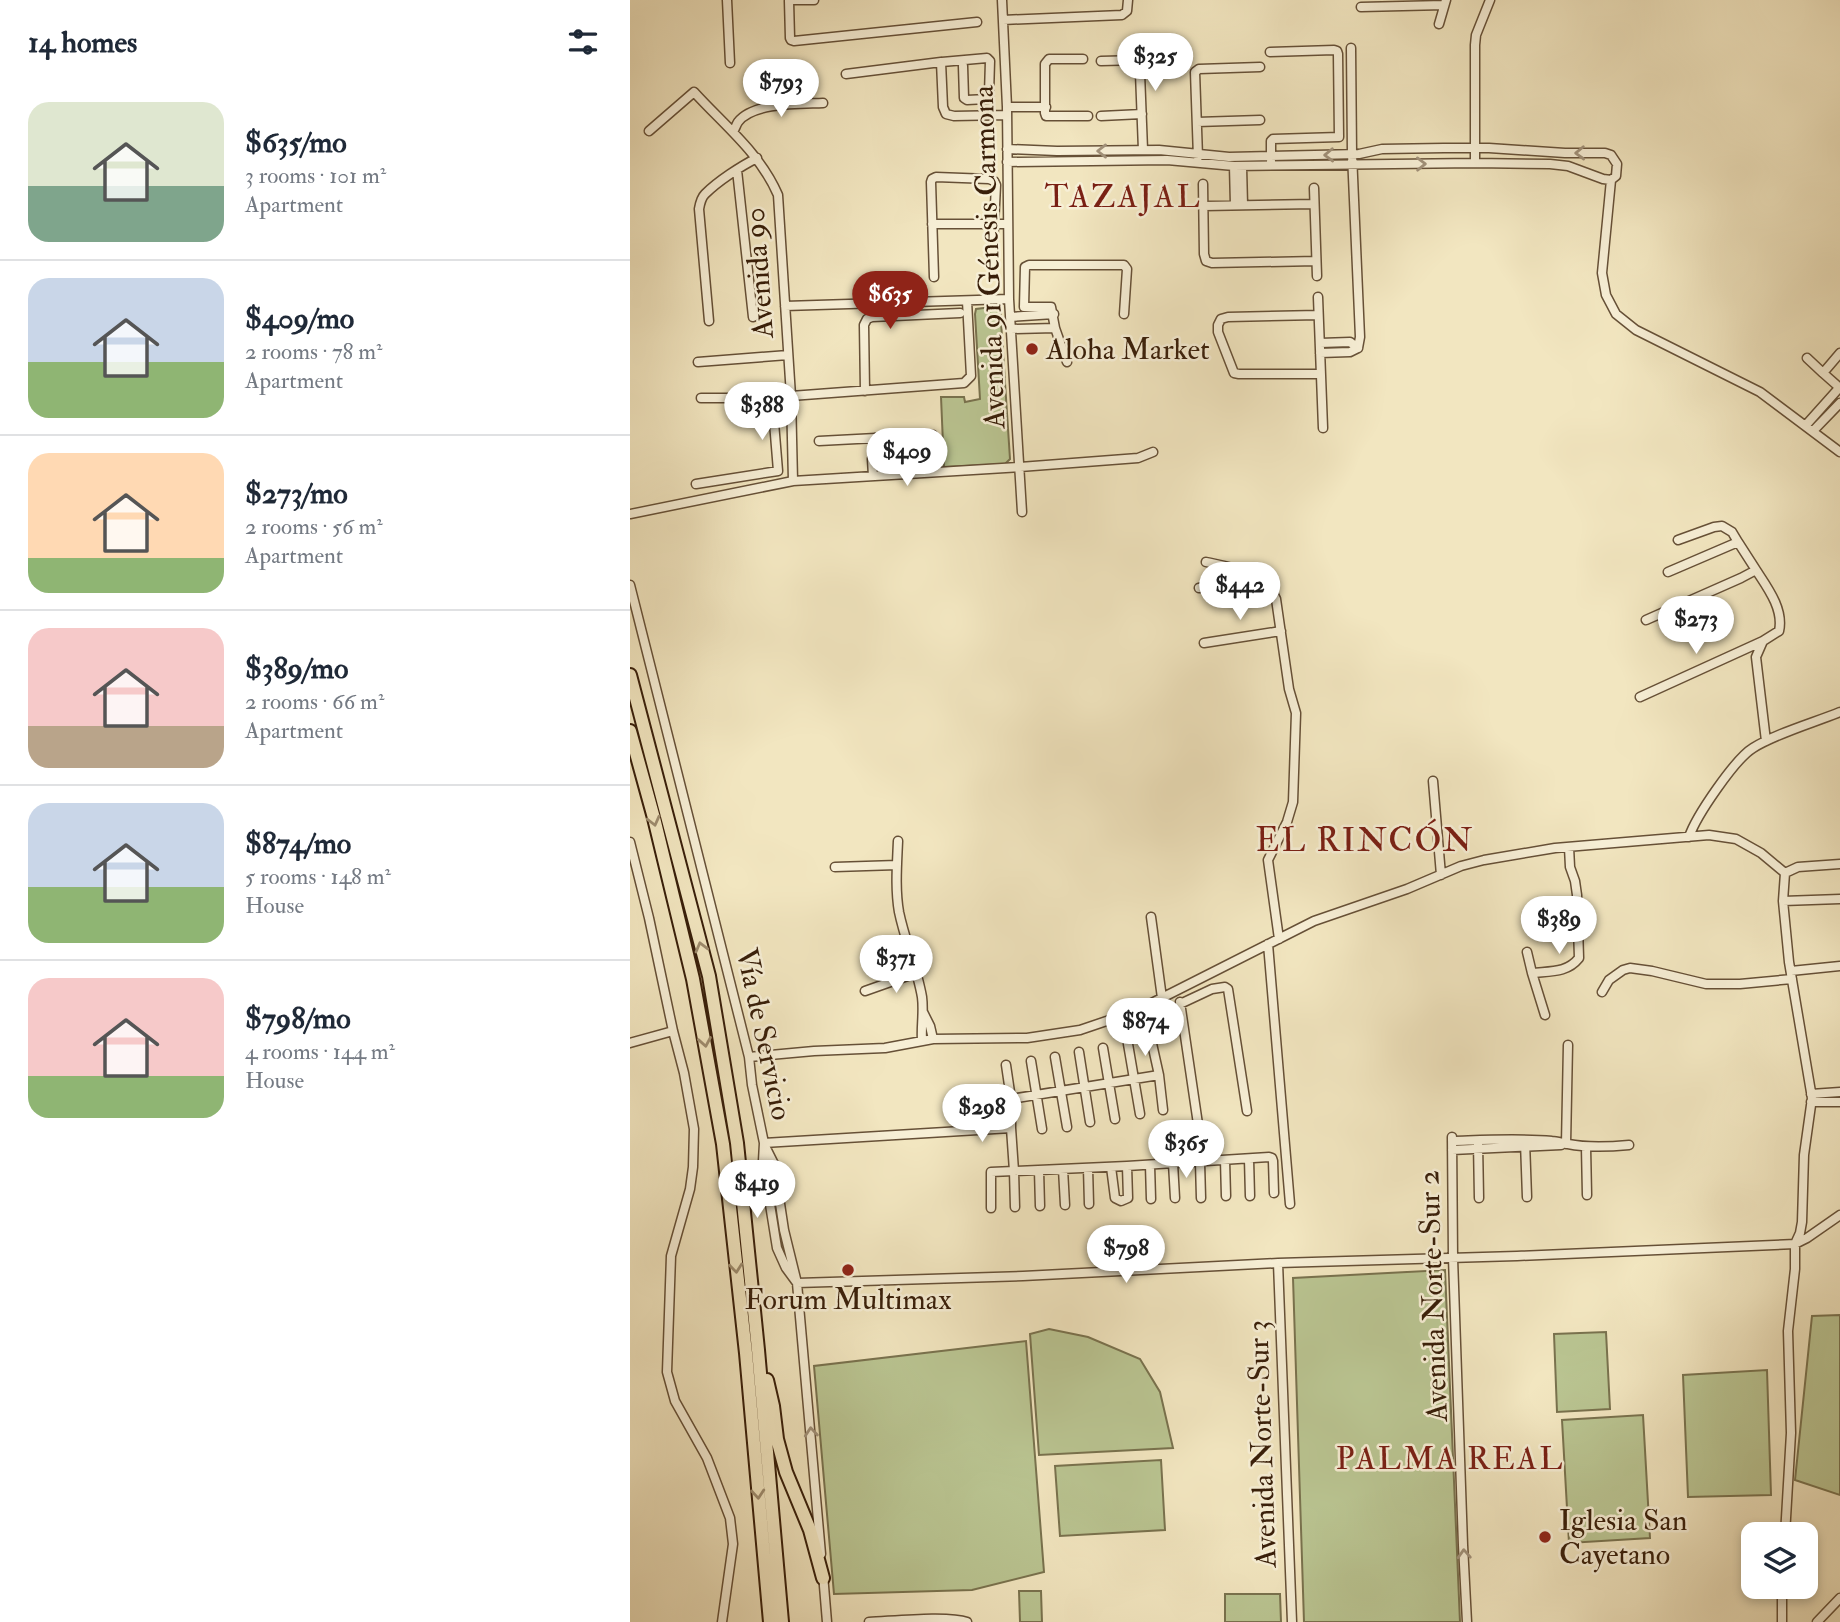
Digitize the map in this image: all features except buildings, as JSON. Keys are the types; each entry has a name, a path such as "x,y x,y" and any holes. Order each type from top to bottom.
{"highway":[{"path":"630,674 709,976 737,1143 782,1622"},
{"path":"630,731 693,979 723,1144 746,1353 770,1622"},
{"path":"757,1345 765,1369 777,1439 786,1472 810,1530 823,1578"}],"street":[{"path":"727,0 730,63"},
{"path":"814,0 789,0 791,40 976,22"},
{"name":"Avenida 91 Génesis Carmona","path":"1002,0 1007,111 1009,299 1022,512"},
{"path":"1003,20 1122,15 1127,11 1128,0"},
{"path":"1475,163 1475,45 1478,28 1490,0"},
{"path":"1361,7 1445,3 1439,24"},
{"path":"1139,47 1143,150"},
{"path":"1351,48 1352,154 1360,337 1358,348"},
{"path":"1269,52 1334,50 1338,54 1339,137 1273,139 1272,161"},
{"path":"942,62 987,58 990,61 987,99 964,98 963,66"},
{"path":"1083,59 1049,60 1045,64 1045,107 1046,116 1088,116"},
{"path":"1101,61 1140,60"},
{"path":"846,74 942,62 943,107 946,114 954,116 1045,107"},
{"path":"1198,159 1195,72 1199,69 1260,67"},
{"name":"Avenida 90","path":"649,131 694,92 757,158 778,195 791,396 793,481"},
{"path":"733,132 739,120 759,109 782,104 823,103"},
{"path":"1101,116 1142,114"},
{"path":"1197,122 1260,120"},
{"path":"1007,149 1159,150 1198,159 1238,167 1272,161 1359,154 1382,149 1476,148 1605,153 1611,155 1617,164 1616,176 1611,180 1559,165 1353,165 1272,161 1229,158 1198,159 1167,160 1007,162"},
{"path":"709,321 700,201 705,194 757,158"},
{"path":"1238,167 1239,205"},
{"path":"737,170 753,317"},
{"path":"934,277 931,182 936,177 994,181 992,265"},
{"path":"1611,180 1602,273 1606,295 1616,314 1632,328 1751,387 1840,452"},
{"path":"1203,184 1206,261 1316,261"},
{"path":"1314,188 1317,275"},
{"path":"1204,206 1314,204"},
{"path":"932,224 1008,224"},
{"path":"1067,362 1051,307 1024,307 1025,267 1124,265 1127,268 1124,314"},
{"path":"1318,297 1323,428"},
{"path":"785,306 1009,299"},
{"path":"791,396 964,383 971,376 967,301"},
{"path":"865,391 864,325 867,320 872,317 960,313"},
{"path":"1010,317 1054,314"},
{"path":"1318,315 1228,317 1221,320 1218,332 1234,373 1320,374"},
{"path":"1011,329 1055,327"},
{"path":"1320,343 1350,342 1358,348"},
{"path":"1320,353 1350,352 1358,348"},
{"path":"1823,373 1840,353"},
{"path":"698,362 788,355"},
{"path":"1807,358 1840,387 1810,428"},
{"path":"696,484 778,471 772,398 701,398"},
{"path":"1810,428 1840,403"},
{"path":"819,441 933,435"},
{"path":"875,438 876,452 872,459 877,475"},
{"path":"630,514 793,481 1020,467 1138,457 1153,452"},
{"path":"771,472 773,486"},
{"path":"1640,697 1763,641 1779,631 1779,613 1769,590 1732,532 1722,526 1714,527 1678,540"},
{"path":"1668,572 1738,542"},
{"path":"1206,562 1256,576 1273,591 1276,599 1289,688 1296,713 1293,802 1287,822 1268,860 1279,939"},
{"path":"1646,620 1756,570"},
{"path":"1199,588 1256,576"},
{"name":"Vía de Servicio","path":"630,585 749,1057 764,1143 762,1161 777,1248 786,1268 797,1283 827,1622"},
{"path":"1204,643 1281,631"},
{"path":"1763,641 1756,659 1766,741"},
{"path":"1738,652 1750,654 1756,659"},
{"path":"1689,836 1700,813 1751,749 1840,712"},
{"path":"1433,781 1441,875"},
{"path":"749,1057 885,1048 933,1039 1027,1038 1080,1030 1136,1012 1314,921 1398,892 1461,866 1485,860 1569,847 1709,835 1736,839 1761,853 1785,873"},
{"path":"898,841 899,912 916,972 923,1012 933,1039"},
{"path":"630,842 684,1073 694,1129 690,1189 671,1256 667,1372 675,1401 707,1458 730,1518 733,1544 722,1622"},
{"path":"1532,973 1561,971 1579,958 1577,895 1570,867 1569,847"},
{"path":"1785,873 1800,867 1840,864"},
{"path":"835,867 897,865"},
{"path":"1785,873 1783,901 1791,975 1811,1098 1804,1155 1802,1222 1795,1244 1787,1345 1791,1422 1785,1522"},
{"path":"1783,901 1840,899"},
{"path":"1150,917 1162,998"},
{"path":"1268,944 1290,1203"},
{"path":"1527,952 1545,1015"},
{"path":"1602,992 1609,981 1630,968 1706,984 1740,984 1840,967"},
{"path":"865,991 916,972"},
{"path":"1180,1004 1212,989 1228,989 1247,1111"},
{"path":"1177,990 1198,1124"},
{"path":"922,1040 923,1012"},
{"path":"630,1043 673,1031"},
{"path":"1151,1040 1163,1110"},
{"path":"1128,1044 1140,1114"},
{"path":"1566,1144 1568,1045"},
{"path":"1103,1048 1115,1119"},
{"path":"1079,1052 1090,1122"},
{"path":"1055,1057 1067,1127"},
{"path":"1031,1061 1042,1129"},
{"path":"1006,1065 1011,1100 1015,1207"},
{"path":"1011,1100 1159,1075"},
{"path":"1811,1098 1840,1092"},
{"path":"1811,1098 1840,1102"},
{"path":"1011,1128 764,1143 774,1164 784,1230 797,1283 1795,1244 1840,1214"},
{"name":"Avenida Norte-Sur 2","path":"1467,1622 1453,1258 1452,1143 1478,1144"},
{"path":"1525,1143 1527,1197"},
{"path":"1479,1198 1478,1144 1566,1144 1586,1147 1629,1145"},
{"path":"1586,1147 1587,1195"},
{"path":"1248,1158 1250,1196"},
{"path":"991,1208 992,1172 1272,1158 1275,1192"},
{"path":"1224,1160 1226,1196"},
{"path":"1200,1162 1201,1198"},
{"path":"1173,1163 1175,1198"},
{"path":"1150,1165 1151,1199"},
{"path":"1111,1167 1115,1198 1121,1200 1128,1198 1127,1166"},
{"path":"1063,1168 1065,1205"},
{"path":"1088,1168 1089,1204"},
{"path":"1039,1170 1040,1206"},
{"path":"773,1227 784,1230"},
{"name":"Avenida Norte-Sur 3","path":"1278,1263 1292,1622"},
{"path":"1817,1622 1840,1598"},
{"path":"1782,1599 1782,1622"},
{"path":"869,1622 967,1622"}],"green space":[{"path":"1000,306 1010,459 1005,464 944,467 941,397 964,397 965,402 980,399 976,309"},
{"path":"1445,1270 1460,1622 1304,1622 1293,1278"},
{"path":"1840,1315 1840,1495 1795,1480 1812,1316"},
{"path":"1049,1329 1088,1337 1140,1359 1160,1392 1173,1448 1039,1455 1030,1334"},
{"path":"1606,1332 1610,1409 1557,1412 1554,1334"},
{"path":"1026,1341 1044,1572 972,1590 834,1594 814,1366"},
{"path":"1767,1370 1771,1495 1688,1497 1683,1375"},
{"path":"1643,1415 1650,1538 1569,1543 1562,1420"},
{"path":"1161,1460 1165,1530 1060,1536 1055,1466"},
{"path":"1019,1591 1041,1591 1042,1622 1020,1622"},
{"path":"1225,1594 1280,1594 1281,1622 1225,1622"}],"place":[{"name":"Aloha Market","path":"1032,349"},
{"name":"Forum Multimax","path":"848,1270"},
{"name":"Iglesia San Cayetano","path":"1545,1537"}],"district":[{"name":"TAZAJAL","path":"1123,197"},
{"name":"EL RINCÓN","path":"1365,840"},
{"name":"PALMA REAL","path":"1450,1459"}]}
